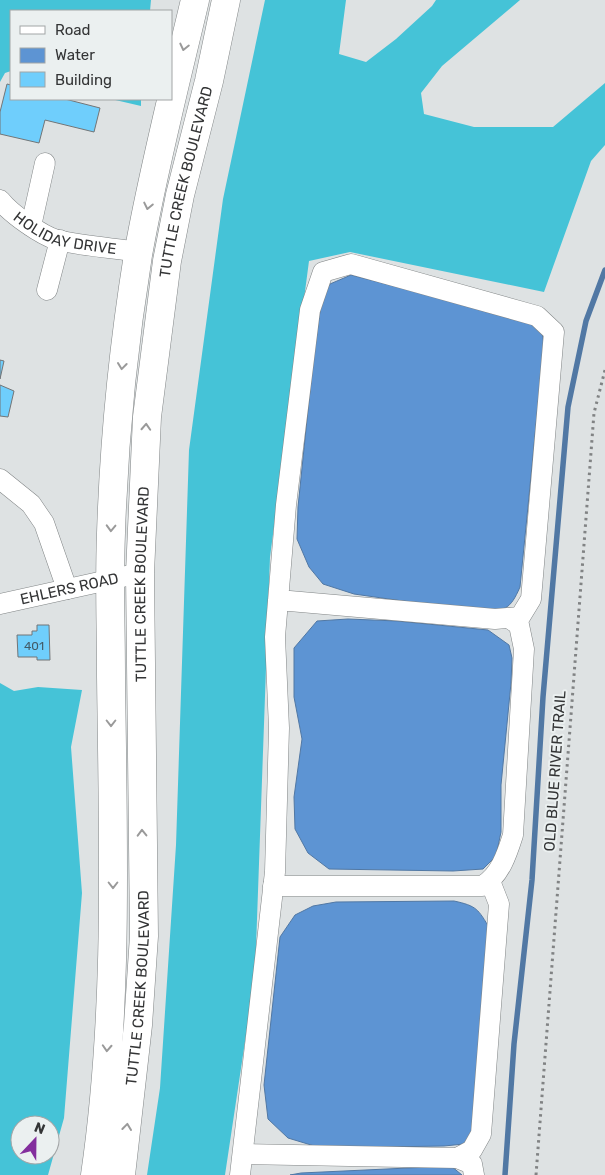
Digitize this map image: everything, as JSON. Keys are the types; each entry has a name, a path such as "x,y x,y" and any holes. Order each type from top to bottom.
{"highway":[{"name":"TUTTLE CREEK BOULEVARD","path":"172,98 195,0"},
{"name":"TUTTLE CREEK BOULEVARD","path":"121,1175 138,1025 144,936 140,572 147,416 167,261 180,195 209,81 226,0"},
{"name":"TUTTLE CREEK BOULEVARD","path":"95,1175 107,1053 113,934 109,579 117,414 128,317 139,252 171,100"}],"street":[{"path":"31,226 45,163"},
{"name":"HOLIDAY DRIVE","path":"0,200 7,209 31,226 55,239 139,252"},
{"path":"47,290 60,240"},
{"path":"240,1175 274,886 279,728 275,637 278,600 286,505 310,310 323,272 351,264 537,316 554,332 531,599 520,617 495,619 278,600"},
{"path":"0,479 31,504 44,524 67,589"},
{"name":"EHLERS ROAD","path":"0,604 140,572"},
{"path":"274,886 482,886 490,881 505,858 513,835 524,649 519,625 509,618"},
{"path":"458,1158 472,1150 481,1134 499,904 490,881"},
{"path":"243,1154 458,1158 472,1164 474,1175"}],"path":[{"name":"OLD BLUE RIVER TRAIL","path":"536,1175 594,413 605,370"}],"shaded area":[{"path":"0,0 151,0 150,10 10,10 10,71 5,73 0,82"},
{"path":"265,0 346,0 339,54 366,62 396,39 432,6 436,0 520,0 442,66 421,93 424,114 474,127 553,127 605,83 605,145 591,161 544,292 350,252 309,261 270,557 255,975 225,1175 147,1175 160,1088 176,845 189,450 223,199"},
{"path":"115,100 141,100 141,106"},
{"path":"0,683 14,691 38,687 82,690 71,747 82,893 64,1118 60,1132 60,1115 10,1115 10,1165 51,1165 48,1175 0,1175"}],"water":[{"path":"351,275 530,321 542,333 544,344 520,587 510,605 506,608 480,612 354,594 323,584 309,567 297,539 298,507 313,361 322,297 330,284"},
{"path":"348,619 397,621 488,630 509,645 512,658 511,683 501,785 501,832 496,856 483,869 453,871 329,869 308,853 295,829 294,797 302,739 294,697 294,648 317,621"},
{"path":"454,901 476,909 490,929 475,1134 464,1144 444,1146 321,1148 288,1138 268,1119 264,1085 280,937 295,915 313,906 336,902"},
{"path":"451,1166 462,1175 290,1175 301,1173"}],"building":[{"path":"7,84 10,85 10,100 69,100 100,108 94,132 45,120 39,143 0,134 0,112"},
{"path":"0,360 4,361 0,379"},
{"path":"0,385 14,391 8,417 0,416"},
{"path":"37,625 49,625 50,660 37,660 37,657 18,657 17,635 32,635 32,631 37,631"}],"waterway":[{"path":"505,1175 514,1044 532,880 543,697 568,407 586,321 605,270"}]}
